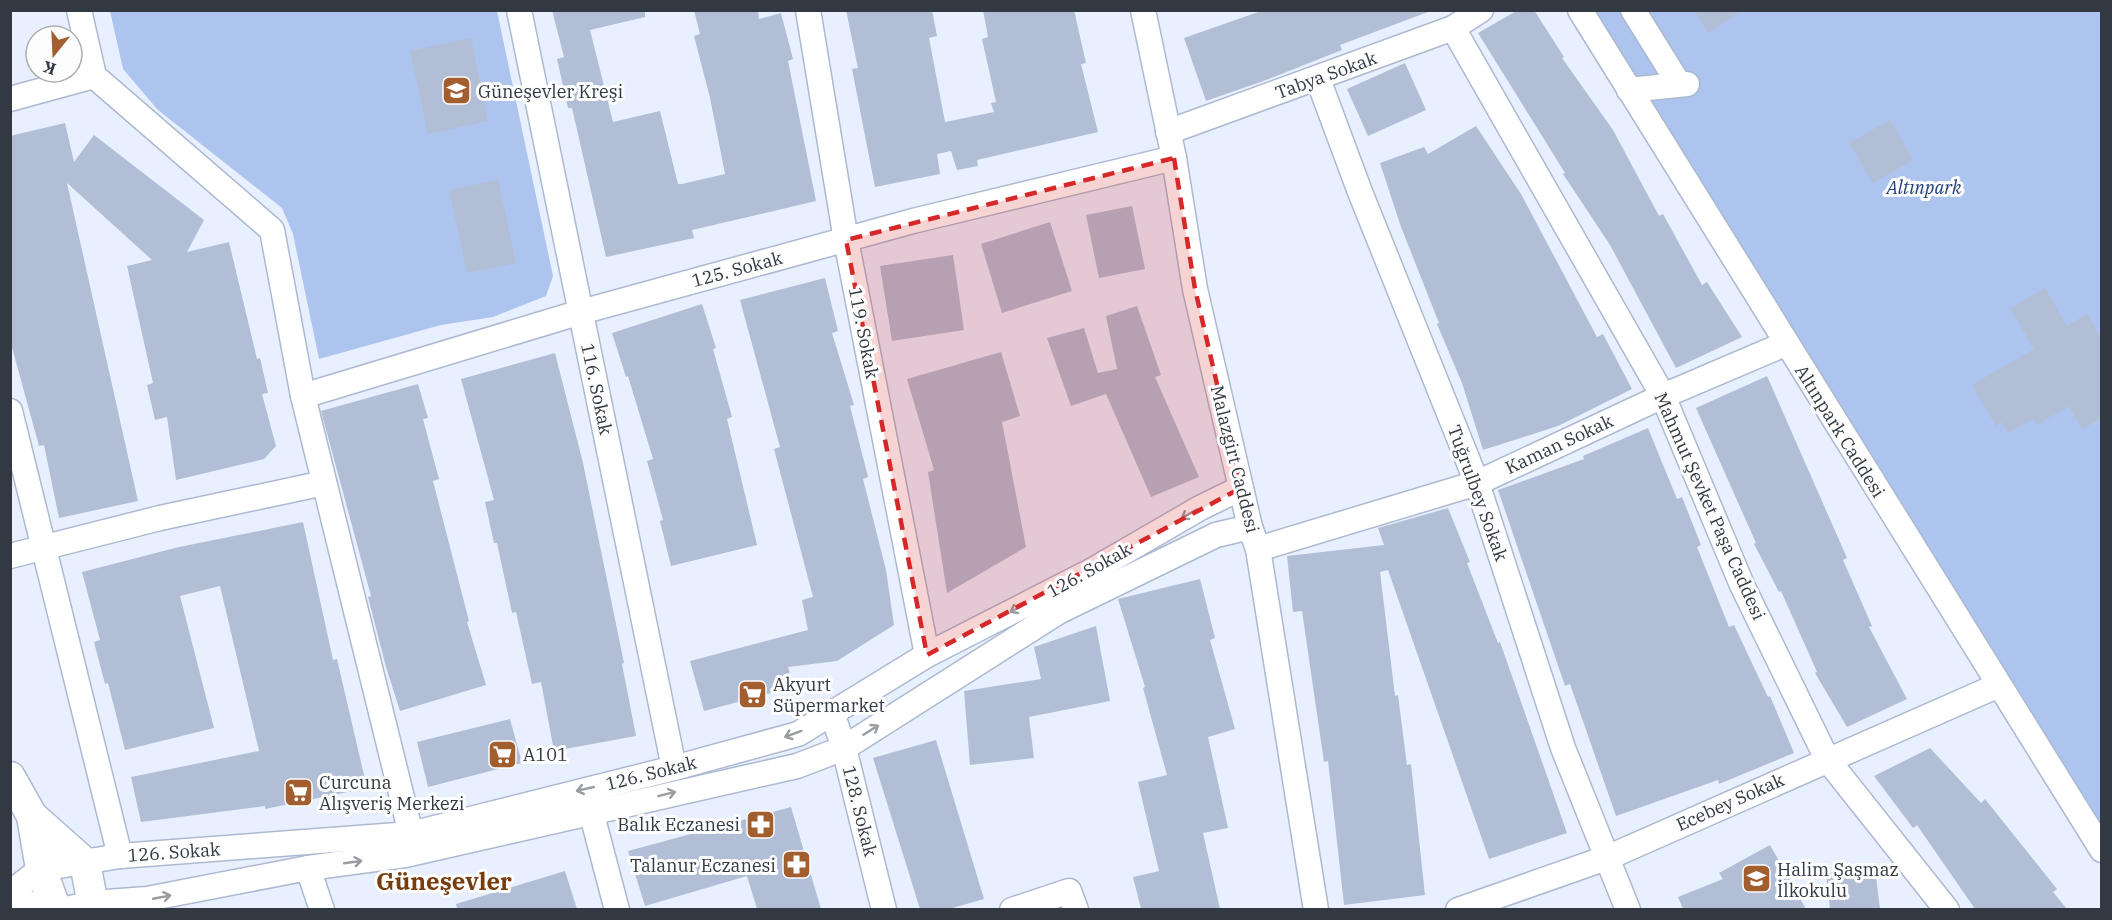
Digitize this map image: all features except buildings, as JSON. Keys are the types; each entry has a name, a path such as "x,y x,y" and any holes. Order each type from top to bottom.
{"main road":[{"path":"10,777 32,816 85,863 94,906"},
{"path":"32,816 41,869 55,909"}],"street":[{"path":"79,10 94,76 272,230 303,396 411,834"},
{"name":"116. Sokak","path":"519,10 674,768"},
{"name":"119. Sokak","path":"808,10 846,240 927,655"},
{"name":"Malazgirt Caddesi","path":"1143,10 1174,158 1195,289 1250,527 1258,549 1316,909"},
{"name":"Tabya Sokak","path":"1168,132 1453,28 1481,10"},
{"name":"Altınpark Caddesi","path":"1580,10 1785,344 2102,850"},
{"path":"1629,90 1683,84 1633,10"},
{"name":"Mahmut Şevket Paşa Caddesi","path":"1453,28 1663,396 1742,585 1827,759 1947,909"},
{"path":"10,99 94,76"},
{"name":"Tuğrulbey Sokak","path":"1318,79 1360,192 1477,483 1563,748 1609,857 1628,909"},
{"name":"125. Sokak","path":"303,396 581,312 846,240 1174,158"},
{"name":"Kaman Sokak","path":"1258,549 1477,483 1663,396 1785,344"},
{"path":"10,411 120,856"},
{"path":"10,556 160,518 324,483"},
{"name":"126. Sokak","path":"10,893 41,869 120,856 411,834 674,768 798,734 927,655 1093,570 1200,507 1241,488"},
{"name":"126. Sokak","path":"62,909 147,899 308,868 405,855 592,815 666,794 797,766 844,748 1058,612 1216,535 1250,527"},
{"name":"Ecebey Sokak","path":"1458,909 1609,857 1999,685"},
{"name":"128. Sokak","path":"832,713 844,748 884,909"},
{"path":"592,815 617,909"},
{"path":"308,868 322,909"},
{"path":"1012,909 1070,891 1076,909"},
{"path":"10,898 55,909"}],"highlighted area":[{"path":"1174,158 1195,289 1241,488 927,655 846,240"}],"green space":[{"path":"110,11 497,11 553,276 546,296 493,317 441,325 319,359 293,234 282,208 158,110 123,69"},
{"name":"Altınpark","path":"1580,11 2101,11 2101,850"}],"place":[{"name":"Güneşevler Kreşi","path":"457,91"},
{"name":"Akyurt Süpermarket","path":"752,694"},
{"name":"A101","path":"502,754"},
{"name":"Curcuna Alışveriş Merkezi","path":"298,792"},
{"name":"Balık Eczanesi","path":"761,824"},
{"name":"Talanur Eczanesi","path":"797,865"},
{"name":"Halim Şaşmaz İlkokulu","path":"1756,879"}],"district":[{"name":"Güneşevler","path":"444,881"}]}
